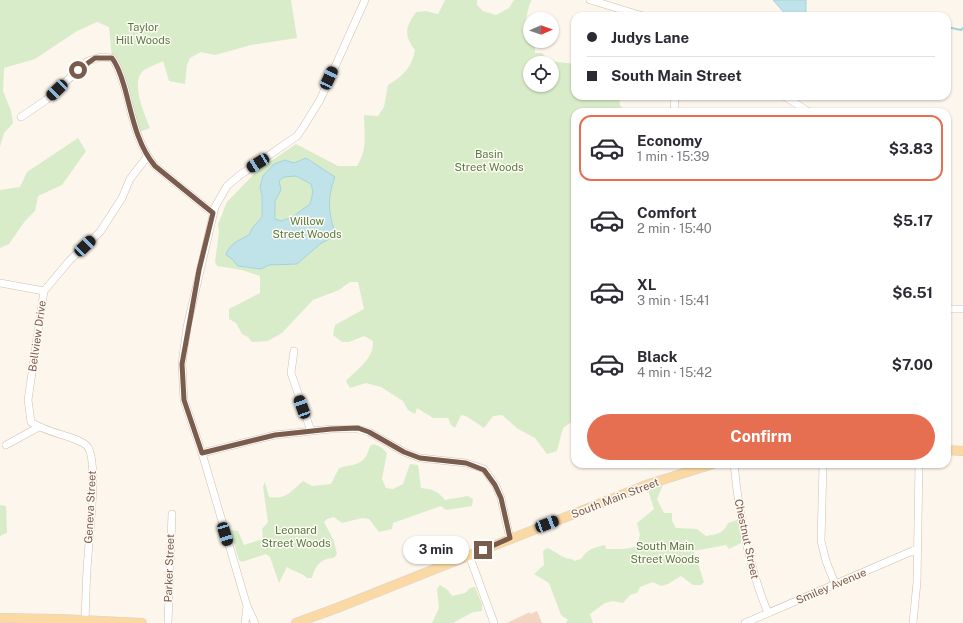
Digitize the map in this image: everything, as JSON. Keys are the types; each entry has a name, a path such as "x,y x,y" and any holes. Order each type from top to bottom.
{"main road":[{"path":"951,450 963,451"},
{"name":"South Main Street","path":"296,623 649,484 699,468"},
{"path":"0,618 142,623"}],"street":[{"path":"255,623 247,606 202,453 184,400 182,364 199,270 214,207 228,186 240,175 297,136 320,100 364,0"},
{"path":"590,0 630,12"},
{"path":"21,117 46,100 88,61 101,57 112,58 117,66 137,132 147,157 155,166 213,213"},
{"path":"790,100 803,108"},
{"name":"Bellview Drive","path":"39,427 32,422 28,400 44,291 70,260 100,232 122,198 130,179 147,157"},
{"path":"0,283 44,291"},
{"path":"951,309 963,310"},
{"path":"294,351 291,373 311,431"},
{"path":"6,445 39,427"},
{"name":"Geneva Street","path":"39,427 82,442 88,446 90,452 92,467 92,499 85,620"},
{"path":"202,453 275,435 339,428 358,428 369,432 404,452 420,458 466,463 484,470 490,476 498,492 510,538"},
{"name":"Chestnut Street","path":"734,468 736,487 746,545 758,589 768,613"},
{"path":"823,468 820,541 835,584"},
{"path":"914,623 917,582 919,468"},
{"name":"Parker Street","path":"168,623 172,514"},
{"name":"Smiley Avenue","path":"744,623 917,549"},
{"path":"469,555 494,623"},
{"path":"245,623 247,606"}],"green space":[{"name":"Taylor Hill Woods","path":"0,0 291,0 297,38 251,45 215,55 201,52 190,58 187,65 185,84 169,81 163,61 143,71 139,76 138,91 150,128 137,133 112,58 109,27 97,22 77,31 35,59 4,68 3,91 11,111 13,123 4,133 0,147"},
{"name":"Basin Street Woods","path":"445,0 477,0 477,5 483,11 496,15 509,8 514,0 532,0 528,12 523,12 523,48 535,48 535,53 542,53 545,56 523,56 523,92 559,92 559,62 571,64 571,100 619,100 622,108 571,108 571,423 563,428 557,451 547,454 535,438 518,429 502,415 493,416 484,428 466,416 461,415 455,428 451,425 448,418 433,418 417,408 415,414 408,410 403,401 381,387 366,383 350,388 346,381 368,358 373,347 373,341 364,336 349,342 342,342 333,335 335,325 364,309 358,282 350,282 339,290 313,300 282,333 268,341 252,342 248,337 242,334 236,323 229,319 229,309 260,293 260,276 242,270 217,266 215,262 219,232 218,224 227,202 258,170 296,144 338,166 357,166 363,154 364,147 364,115 378,116 384,107 388,85 406,70 414,56 415,50 407,35 407,31 408,26 416,12 426,11 438,14"},
{"path":"78,138 86,151 62,185 38,196 35,211 25,221 9,244 0,248 0,190 20,187 27,172"},
{"name":"Leonard Street Woods","path":"374,444 382,448 387,453 382,479 386,488 393,489 403,484 410,464 418,465 421,488 440,494 445,500 468,496 473,499 472,506 446,510 441,506 393,523 392,529 379,532 369,519 362,518 342,523 334,517 327,519 324,522 334,541 337,554 334,558 329,558 322,561 317,566 312,578 307,578 287,567 279,583 270,557 266,554 242,562 239,560 230,530 238,531 244,545 263,539 262,529 268,522 263,487 265,482 269,497 275,498 285,496 303,481 312,486 331,484 339,468 362,461 368,453 370,446"},
{"name":"South Main Street Woods","path":"663,485 657,499 664,513 672,513 672,521 676,528 697,529 706,536 719,533 728,523 737,520 741,529 741,543 729,549 726,545 694,551 704,582 701,585 693,585 681,576 668,584 661,586 653,582 640,587 637,593 630,595 623,603 613,601 605,603 590,614 593,623 566,623 568,620 561,615 549,583 534,574 544,565 543,551 547,548 574,561 581,559 592,549 605,545 606,549 626,549 637,546 640,535 637,523 654,509 648,490"},
{"path":"0,505 6,506 7,533 0,536"},
{"path":"440,585 448,590 452,596 465,593 470,588 475,587 482,604 482,611 473,612 453,623 432,623 439,608 437,589"}],"water":[{"path":"773,0 806,0 806,12 784,12"},
{"path":"306,158 335,177 330,199 330,213 336,235 320,244 297,264 269,265 261,269 238,266 226,255 227,251 232,245 249,235 253,227 262,217 262,196 260,187 263,176 274,164 285,160 294,163","holes":["296,176 311,184 313,192 310,204 291,218 281,221 275,219 275,201 281,190 279,181 284,177"]}],"building":[{"path":"537,611 542,623 507,623 530,612 530,614"}],"waterway":[{"path":"951,28 961,30 963,28"}],"route":[{"path":"78,70 88,61 95,58 112,58 116,63 120,74 137,132 147,157 155,166 213,213 187,327 182,364 184,400 187,413 202,453 275,435 331,429 358,428 369,432 404,452 420,458 475,465 484,470 496,486 501,498 510,538 483,550"}],"park label":[{"name":"Willow Street Woods","path":"307,227"}]}
